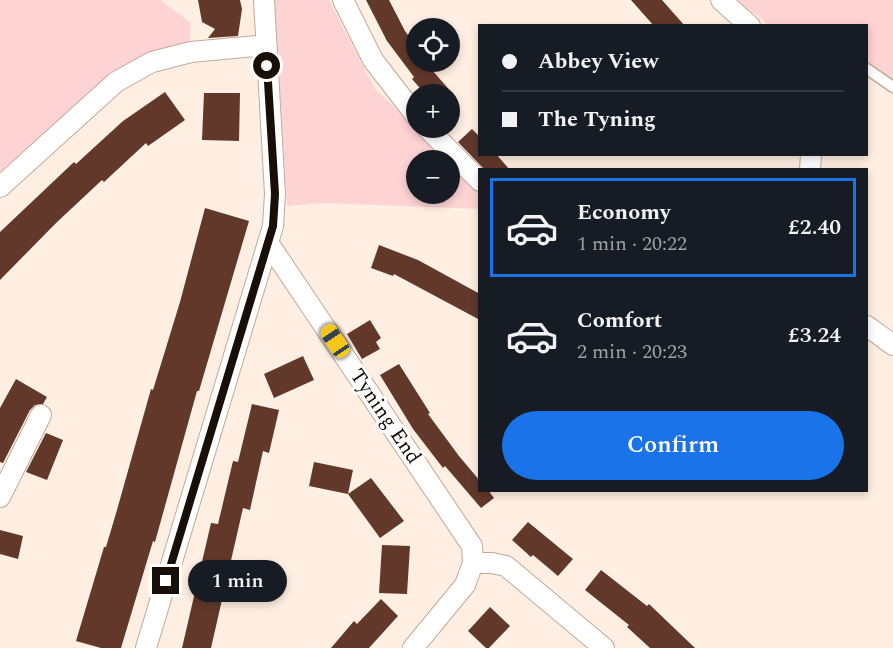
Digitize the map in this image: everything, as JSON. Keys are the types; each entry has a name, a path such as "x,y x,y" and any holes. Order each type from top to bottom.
{"street":[{"path":"146,648 269,244 275,214 264,0"},
{"path":"343,0 373,60 406,103"},
{"path":"721,0 748,24"},
{"path":"0,187 116,82 152,62 191,52 266,45"},
{"path":"437,138 478,179"},
{"name":"Tyning End","path":"269,244 466,535 472,546 473,562"},
{"path":"868,327 893,345"},
{"path":"0,497 41,415"},
{"path":"413,648 465,585 473,562 492,563 506,567 604,648"}],"lane":[{"path":"868,70 893,87"}],"shaded area":[{"path":"0,0 160,0 191,23 189,43 95,88 0,173"},
{"path":"274,0 329,0 375,89 406,118 406,138 427,138 439,150 406,150 406,204 460,204 460,171 478,188 478,209 324,203 287,206"},
{"path":"737,0 893,0 893,79 868,63 868,24 768,24"}],"building":[{"path":"198,0 240,0 242,9 238,36 208,38 215,29 202,22"},
{"path":"366,0 389,0 406,32 406,66 387,41"},
{"path":"631,0 662,0 683,24 652,24"},
{"path":"410,72 434,72 444,84 416,84 412,79 414,77"},
{"path":"165,92 185,120 148,146 146,143 104,182 102,180 0,280 0,232 74,162 76,164 123,121"},
{"path":"204,93 240,93 239,141 202,140"},
{"path":"472,129 478,135 478,156 498,156 508,168 483,168 458,142"},
{"path":"205,208 249,221 199,391 197,391 155,542 153,541 121,648 101,648 76,641 104,547 106,547 151,389 153,390 180,302"},
{"path":"379,245 418,260 478,293 478,319 394,274 393,276 371,268"},
{"path":"370,320 381,338 376,342 380,349 362,359 347,334"},
{"path":"303,356 314,380 274,398 264,374"},
{"path":"399,364 430,413 428,414 478,479 478,492 490,492 494,498 481,508 445,466 443,468 413,429 380,375"},
{"path":"16,379 47,397 43,404 35,405 30,410 3,463 0,462 0,408"},
{"path":"252,404 279,410 269,453 263,451 250,510 243,508 211,648 182,648 211,523 218,524 233,461 238,462"},
{"path":"46,433 63,440 47,480 26,472"},
{"path":"314,462 353,470 348,494 309,486"},
{"path":"371,478 404,521 380,538 348,494"},
{"path":"528,522 573,559 558,576 512,540"},
{"path":"0,530 23,536 18,559 0,554"},
{"path":"382,545 410,546 407,594 379,593"},
{"path":"601,570 647,606 649,604 695,648 650,648 627,627 629,625 585,590"},
{"path":"381,599 398,616 369,648 331,648 354,621 357,624"},
{"path":"490,607 510,626 489,648 486,648 468,631"}],"route":[{"path":"166,581 273,226 275,194 267,66"}]}
